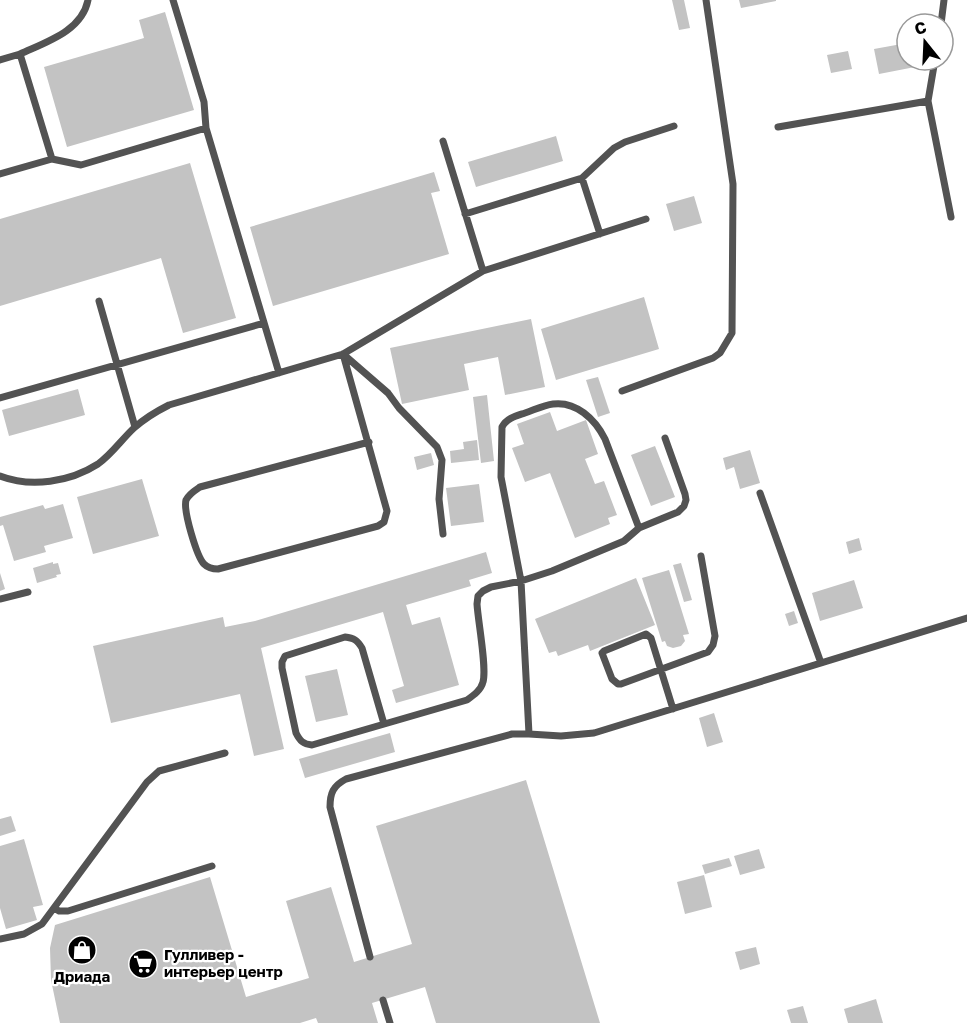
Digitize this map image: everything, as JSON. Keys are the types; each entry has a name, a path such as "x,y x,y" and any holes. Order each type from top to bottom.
{"lane":[{"path":"0,60 20,54 66,32 82,16 88,0"},
{"path":"173,0 204,102 206,128 279,373"},
{"path":"622,391 713,358 720,353 732,333 733,184 706,0"},
{"path":"20,54 52,159"},
{"path":"933,72 928,101 951,217"},
{"path":"778,126 928,101"},
{"path":"465,214 582,178 614,148 625,142 674,126"},
{"path":"0,174 52,159 81,165 206,128"},
{"path":"443,141 483,271"},
{"path":"582,178 600,234"},
{"path":"0,476 25,483 38,483 74,475 98,464 135,427 169,405 343,354 483,271 646,219"},
{"path":"99,301 135,427"},
{"path":"0,398 264,323"},
{"path":"343,354 369,442 387,511 384,522 378,526 218,569 204,564 198,555 185,508 186,500 191,493 200,487 369,442"},
{"path":"343,354 388,393 399,408 437,447 442,460 439,500 443,534"},
{"path":"529,734 521,581 501,477 502,427 511,418 550,404 574,406 589,417 598,426 605,439 639,528"},
{"path":"384,724 362,648 353,638 345,637 285,656 282,668 293,722 299,740 304,744 312,745 467,700 477,693 483,682 484,670 477,604 478,597 483,591 490,587 521,581 552,571 624,541 639,528 678,512 684,506 686,500 665,438"},
{"path":"760,493 820,663"},
{"path":"673,709 661,669 651,638 645,634 602,653 612,679 618,684 661,669 699,656 708,652 715,636 701,556"},
{"path":"0,598 27,592"},
{"path":"370,957 330,807 332,790 346,779 495,738 529,734 561,736 586,734 967,618"},
{"path":"0,939 24,934 42,924 147,782 159,771 225,753"},
{"path":"54,908 59,911 68,911 212,866"},
{"path":"383,1000 390,1023"}],"building":[{"path":"672,0 684,0 690,28 679,30"},
{"path":"739,0 776,0 776,1 741,8"},
{"path":"165,12 194,110 67,147 44,67 144,38 139,20"},
{"path":"895,45 895,71 879,74 874,49"},
{"path":"848,51 852,69 831,73 827,55"},
{"path":"556,136 563,161 476,187 468,162"},
{"path":"190,163 236,318 183,333 161,258 0,306 0,219"},
{"path":"434,172 440,191 431,193 449,254 273,306 250,227"},
{"path":"694,196 702,223 674,231 666,204"},
{"path":"644,297 659,349 556,380 541,329"},
{"path":"531,319 545,387 505,395 498,357 464,364 469,390 402,404 390,348"},
{"path":"598,377 610,413 598,417 586,380"},
{"path":"78,389 85,415 9,436 2,410"},
{"path":"487,395 494,461 481,463 473,397"},
{"path":"550,412 557,431 586,420 598,454 585,459 595,484 604,481 617,515 608,518 610,524 575,538 550,473 525,482 512,448 524,444 517,424"},
{"path":"477,440 479,460 451,463 450,451 464,449 463,442"},
{"path":"655,446 675,497 651,506 631,455"},
{"path":"750,450 760,483 740,489 734,467 726,470 723,458"},
{"path":"431,453 434,465 417,470 414,457"},
{"path":"142,479 159,536 93,554 77,497"},
{"path":"479,484 484,522 451,526 446,488"},
{"path":"63,504 73,538 44,546 46,552 14,561 3,525 0,526 0,517 43,505 45,509"},
{"path":"859,538 862,550 849,554 846,542"},
{"path":"486,552 492,573 469,580 471,586 406,605 412,625 440,617 459,685 396,703 392,690 404,686 383,612 261,648 284,749 254,756 240,694 111,723 93,646 223,617 225,627 255,621"},
{"path":"53,562 53,564 58,563 61,574 37,583 33,568"},
{"path":"681,563 692,600 684,602 673,565"},
{"path":"669,570 689,634 683,635 685,641 681,646 673,648 667,646 665,641 662,642 642,578"},
{"path":"0,573 5,589 0,591"},
{"path":"636,578 655,625 590,651 588,645 558,656 556,651 549,653 535,619"},
{"path":"854,580 863,608 820,621 812,593"},
{"path":"794,611 798,623 789,626 785,614"},
{"path":"337,669 348,715 316,722 305,676"},
{"path":"714,713 723,742 707,747 699,718"},
{"path":"390,733 395,752 305,778 299,759"},
{"path":"526,780 600,1023 436,1023 425,987 372,1003 378,1023 318,1023 316,1018 300,1023 60,1023 51,980 50,948 55,925 210,877 246,997 309,978 286,901 331,887 354,962 412,944 376,826"},
{"path":"11,816 16,831 0,836 0,819"},
{"path":"24,839 43,905 33,907 37,920 6,929 0,908 0,846"},
{"path":"759,849 765,868 740,875 734,856"},
{"path":"729,858 732,866 705,874 702,865"},
{"path":"704,875 712,907 685,914 677,882"},
{"path":"756,947 760,964 740,970 735,952"},
{"path":"876,999 883,1023 848,1023 844,1009"},
{"path":"803,1006 808,1023 791,1023 787,1010"}],"place":[{"name":"Дриада","path":"82,950"},
{"name":"Гулливер - интерьер центр","path":"143,964"}]}
